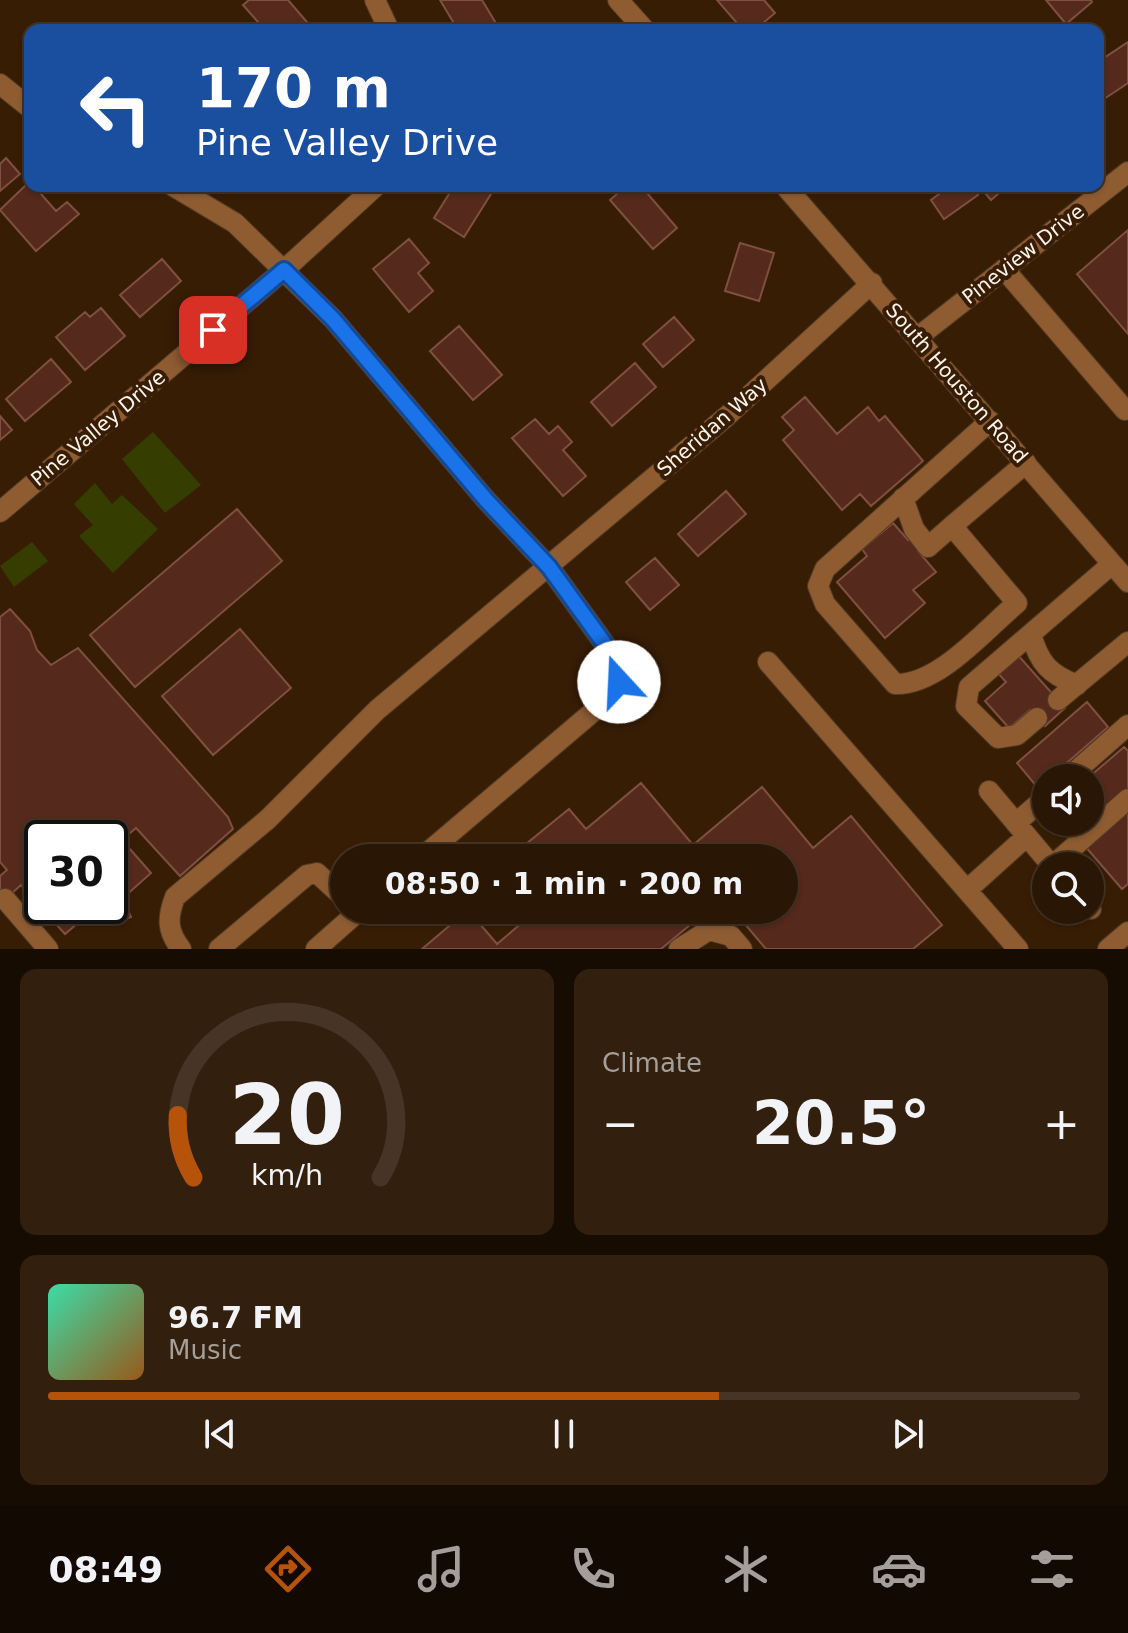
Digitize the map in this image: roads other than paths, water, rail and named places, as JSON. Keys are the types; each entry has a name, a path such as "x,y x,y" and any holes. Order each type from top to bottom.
{"street":[{"path":"375,0 386,24"},
{"path":"618,0 640,24"},
{"path":"0,84 24,103"},
{"name":"Pineview Drive","path":"1104,191 1128,172"},
{"path":"183,192 235,223 333,319 486,500 549,567 617,661 619,682 608,699 437,844"},
{"name":"Pine Valley Drive","path":"0,512 284,270 369,192"},
{"name":"South Houston Road","path":"790,192 1128,582"},
{"name":"Pineview Drive","path":"918,337 1102,192"},
{"path":"1004,269 1125,410"},
{"name":"Sheridan Way","path":"181,949 171,937 168,915 175,897 268,819 377,710 727,416 872,283"},
{"path":"952,526 1017,603 931,677 910,685 895,684 825,604 818,586 825,569 990,421"},
{"path":"903,498 914,529 928,547 1026,463"},
{"path":"1037,718 1017,735 998,738 966,706 969,687 1112,564"},
{"path":"1031,634 1037,658 1045,667 1054,676 1077,685"},
{"path":"1058,700 1128,642"},
{"path":"768,662 1018,949"},
{"path":"1084,764 1128,725"},
{"path":"989,791 1040,852"},
{"path":"1068,852 1128,799"},
{"path":"967,890 1032,816"},
{"path":"219,949 307,875 317,873 330,882"},
{"path":"5,899 48,949"},
{"path":"316,949 339,924"},
{"path":"679,949 709,930 731,936 742,949"},
{"path":"1108,949 1128,932"}]}
